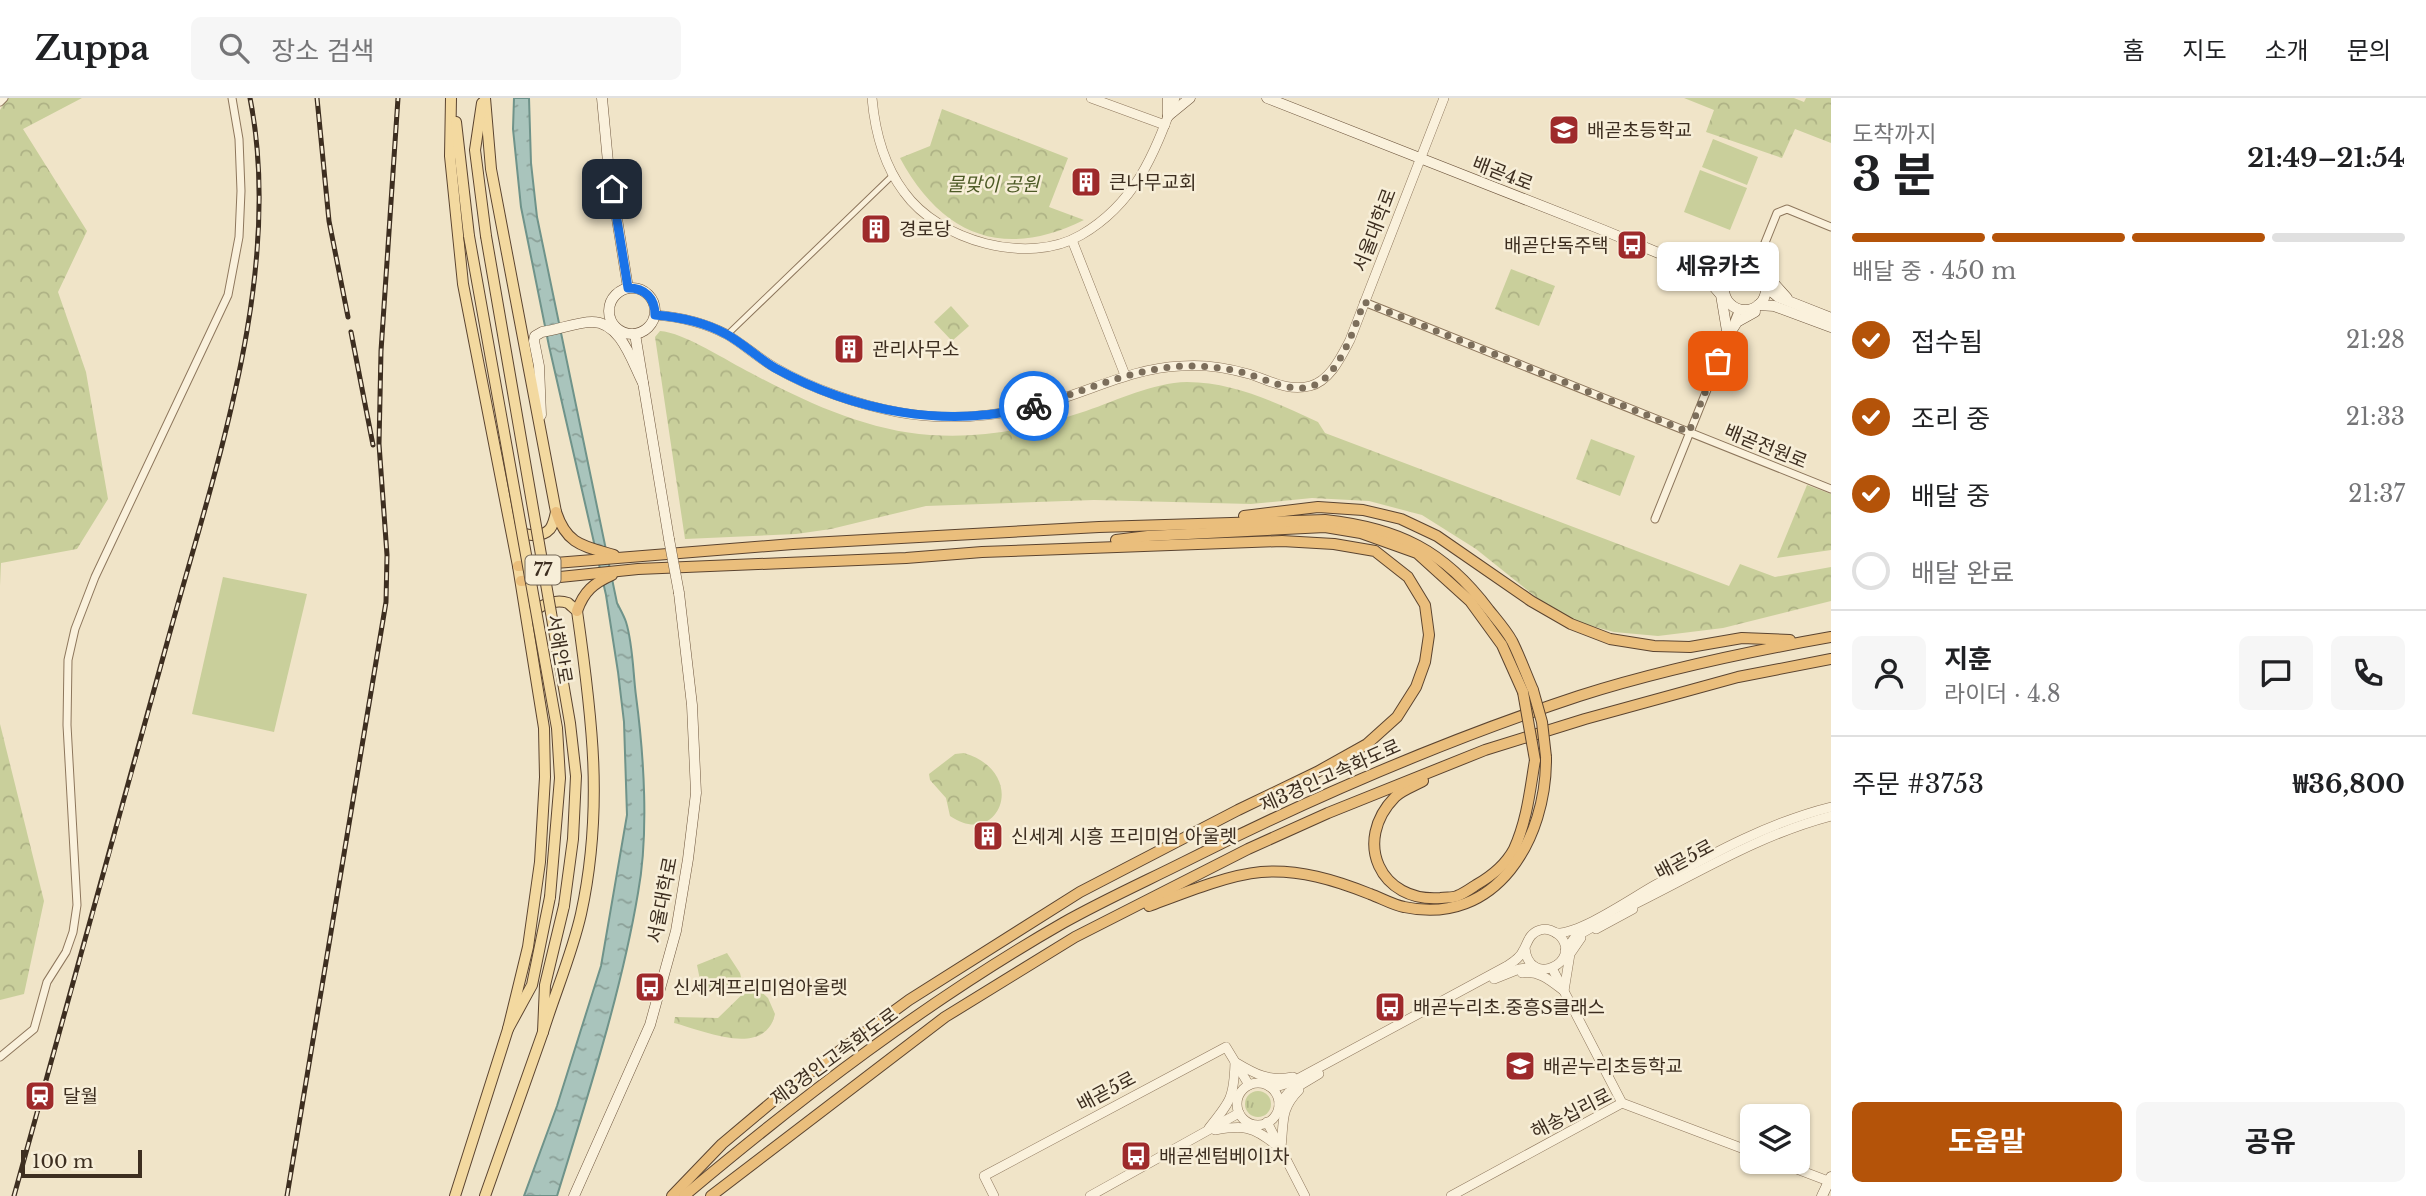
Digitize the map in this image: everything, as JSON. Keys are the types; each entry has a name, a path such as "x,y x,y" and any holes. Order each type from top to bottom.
{"highway":[{"path":"1173,524 1318,506 1363,510 1401,519 1437,536 1531,601 1571,624 1610,639 1654,646 1690,647 1742,638 1814,640"},
{"path":"556,512 571,540 620,556"},
{"path":"518,566 793,544 1173,524 1325,520 1362,524 1400,535 1437,556 1477,594 1510,638 1528,691 1541,759 1547,775 1538,822 1520,860 1500,883 1471,901 1446,909 1404,907 1314,875 1260,872 1205,886 1075,937"},
{"path":"1029,550 1147,536 1278,529 1325,527 1360,533 1417,553 1470,601 1502,645 1528,691"},
{"path":"521,581 638,569 1282,541 1334,544 1376,551 1408,576 1424,605 1429,635 1425,662 1416,687 1397,717 1367,744 1080,892 919,993 785,1091 722,1144 672,1196"},
{"path":"577,611 581,598 591,586 621,570"},
{"name":"제3경인고속화도로","path":"684,1196 827,1080 937,1002 1063,923 1241,833 1440,747 1580,696 1734,655 1831,638"},
{"name":"제3경인고속화도로","path":"711,1196 945,1017 1075,937 1294,828 1485,751 1586,719 1725,681 1831,659"},
{"path":"1485,751 1396,796 1381,817 1374,846 1377,862 1394,886 1405,893 1425,899 1457,896 1492,876 1513,850 1541,759"}],"main road":[{"name":"서해안로","path":"452,98 469,236 557,728 560,778 550,897 532,985 508,1029 455,1196"},
{"path":"452,98 450,156 463,284 521,581 544,728 545,777 539,874 528,947 508,1029"},
{"name":"서해안로","path":"484,98 475,150 486,236 576,776 573,839 564,906 545,985 543,1032 485,1196"},
{"path":"484,98 491,169 556,512 550,529 542,534 516,532 510,522"},
{"path":"602,98 608,162 628,288"},
{"path":"1167,120 1168,98"},
{"path":"1167,120 1190,98"},
{"name":"배곧4로","path":"1267,98 1726,281"},
{"path":"1699,270 1725,270 1742,266 1754,258 1763,247"},
{"path":"1763,247 1769,278 1788,306"},
{"path":"1831,318 1788,306 1768,304 1749,310 1739,309 1727,298 1726,281 1733,272 1740,269 1754,270 1760,274 1766,287 1788,306 1831,327"},
{"path":"1699,270 1721,295 1728,337"},
{"path":"1758,306 1764,299 1766,287"},
{"path":"542,433 539,366 534,341 540,333 601,318 620,331 635,334 648,328 655,315 653,302 646,292 628,288 614,297 609,315 615,326"},
{"path":"1728,337 1737,322 1749,314 1788,306"},
{"path":"592,320 608,327 620,337 643,383"},
{"name":"서울대학로","path":"574,1196 650,1025 678,919 696,793 692,705 679,593 635,334"},
{"path":"528,621 533,611 556,602 569,603 577,611 592,713 595,773 593,841 580,915 543,1032"},
{"path":"1822,1196 1830,1180"}],"street":[{"path":"0,102 4,98"},
{"path":"0,1056 34,1029 47,982 66,952 73,932 77,905 67,725 68,660 75,629 95,577 228,295 239,237 241,191 239,139 232,98"},
{"path":"872,98 880,147 893,175 917,207 952,231 976,242 1011,248 1040,247 1072,240 1092,228 1127,197 1140,179 1175,98"},
{"path":"1091,98 1167,120"},
{"name":"서울대학로","path":"655,315 698,322 727,335 776,368 854,401 917,415 992,415 1026,409 1125,375 1182,366 1207,366 1250,374 1280,386 1308,387 1319,383 1337,363 1350,340 1444,98"},
{"path":"727,335 893,175"},
{"path":"1754,270 1777,213 1787,209 1831,227"},
{"path":"1072,240 1125,375"},
{"name":"배곧전원로","path":"1364,302 1831,489"},
{"path":"1655,519 1739,309"},
{"name":"배곧5로","path":"1489,979 1519,969 1552,968 1563,959 1571,941 1586,930 1760,831 1831,807"},
{"name":"배곧5로","path":"1249,1085 1286,1085 1309,1076 1489,979 1514,961 1535,933 1547,930 1556,933 1572,931 1750,845 1831,816"},
{"path":"1564,991 1570,954 1581,939 1659,888"},
{"name":"배곧5로","path":"1489,979 1513,956 1531,928 1546,925 1561,929 1570,927 1659,888"},
{"path":"1556,933 1562,939 1565,951"},
{"path":"1525,948 1528,960 1535,967"},
{"path":"1552,968 1622,1103"},
{"path":"1489,979 1531,972 1544,976 1564,991"},
{"name":"배곧5로","path":"994,1196 984,1176 1226,1047 1235,1062"},
{"path":"1235,1062 1254,1074 1270,1079 1309,1076"},
{"path":"1235,1062 1249,1085 1239,1094 1239,1113 1250,1123 1256,1125 1266,1122 1305,1196"},
{"path":"1206,1132 1225,1109 1232,1095 1235,1062"},
{"path":"1280,1149 1283,1113 1309,1076"},
{"name":"배곧5로","path":"1266,1122 1275,1116 1279,1104 1289,1092 1309,1076"},
{"path":"1269,1086 1277,1095 1279,1104"},
{"name":"해송십리로","path":"1451,1196 1622,1103 1740,1147"},
{"path":"1090,1196 1239,1113"},
{"path":"1206,1132 1245,1127 1263,1134 1280,1149"},
{"path":"1810,1173 1830,1180"}],"green space":[{"path":"7,98 82,98 23,129 87,231 58,292 86,372 108,499 77,549 1,563 0,586 0,110"},
{"path":"1684,98 1794,98 1804,102 1806,98 1831,98 1831,143 1795,129 1782,158 1706,132 1714,110"},
{"name":"물맞이 공원","path":"942,109 1068,158 1049,207 1084,220 1055,232 1027,238 1002,239 978,233 956,222 935,206 917,185 900,158 930,146"},
{"path":"1713,139 1758,157 1747,185 1702,167"},
{"path":"1700,170 1747,188 1730,230 1684,212"},
{"path":"1511,269 1555,286 1539,326 1495,309"},
{"path":"951,306 969,326 952,341 934,322"},
{"path":"660,331 681,336 772,384 838,413 883,428 930,435 990,434 1028,427 1174,383 1221,386 1254,395 1318,422 1325,433 1729,586 1740,564 1775,577 1831,567 1831,601 1723,628 1658,636 1614,632 1577,622 1541,601 1476,549 1422,515 1369,501 1312,498 1251,504 1094,500 926,506 831,529 796,534 685,539 655,337"},
{"path":"1591,439 1635,456 1620,496 1576,479"},
{"path":"1807,485 1831,494 1831,550 1777,558"},
{"path":"223,577 307,594 274,732 192,714"},
{"path":"0,724 44,901 24,994 0,1000"},
{"path":"964,753 984,763 997,776 1001,791 1000,805 993,816 982,823 967,824 950,816 946,798 930,780 929,774 955,754"},
{"path":"727,953 742,981 724,995 718,991 701,995 697,965"},
{"path":"753,984 768,998 775,1014 769,1028 759,1035 731,1038 674,1023 675,1017 718,1018"},
{"path":"1258,1091 1267,1095 1271,1104 1267,1113 1258,1117 1249,1113 1245,1104 1249,1095"}],"water":[{"path":"514,98 529,98 531,163 537,217 617,603 626,622 630,640 644,795 641,870 631,931 602,1046 557,1196 524,1196 557,1106 601,966 627,815 624,722 606,595 549,346 521,207 513,129"}],"railway":[{"path":"14,1196 223,443 239,374 251,304 258,234 258,165 250,98"},
{"path":"317,98 329,221 348,317"},
{"path":"287,1196 386,602 387,555 379,444 381,351 398,98"},
{"path":"351,332 373,445"}],"way so far":[{"path":"1034,406 1125,375 1182,366 1232,370 1280,386 1308,387 1319,383 1337,363 1350,340 1364,302 1689,432 1718,361"}],"place":[{"name":"배곧초등학교","path":"1564,130"},
{"name":"큰나무교회","path":"1086,182"},
{"name":"경로당","path":"876,229"},
{"name":"배곧단독주택","path":"1632,245"},
{"name":"관리사무소","path":"849,349"},
{"name":"세유카츠","path":"1718,361"},
{"name":"신세계 시흥 프리미엄 아울렛","path":"988,836"},
{"name":"신세계프리미엄아울렛","path":"650,987"},
{"name":"배곧누리초.중흥S클래스","path":"1390,1007"},
{"name":"배곧누리초등학교","path":"1520,1066"},
{"name":"달월","path":"40,1096"},
{"name":"배곧센텀베이1차","path":"1136,1156"}],"route":[{"path":"612,189 628,288 646,292 653,302 655,315 698,322 727,335 776,368 797,378 854,401 897,412 938,417 974,416 1034,406"}]}
